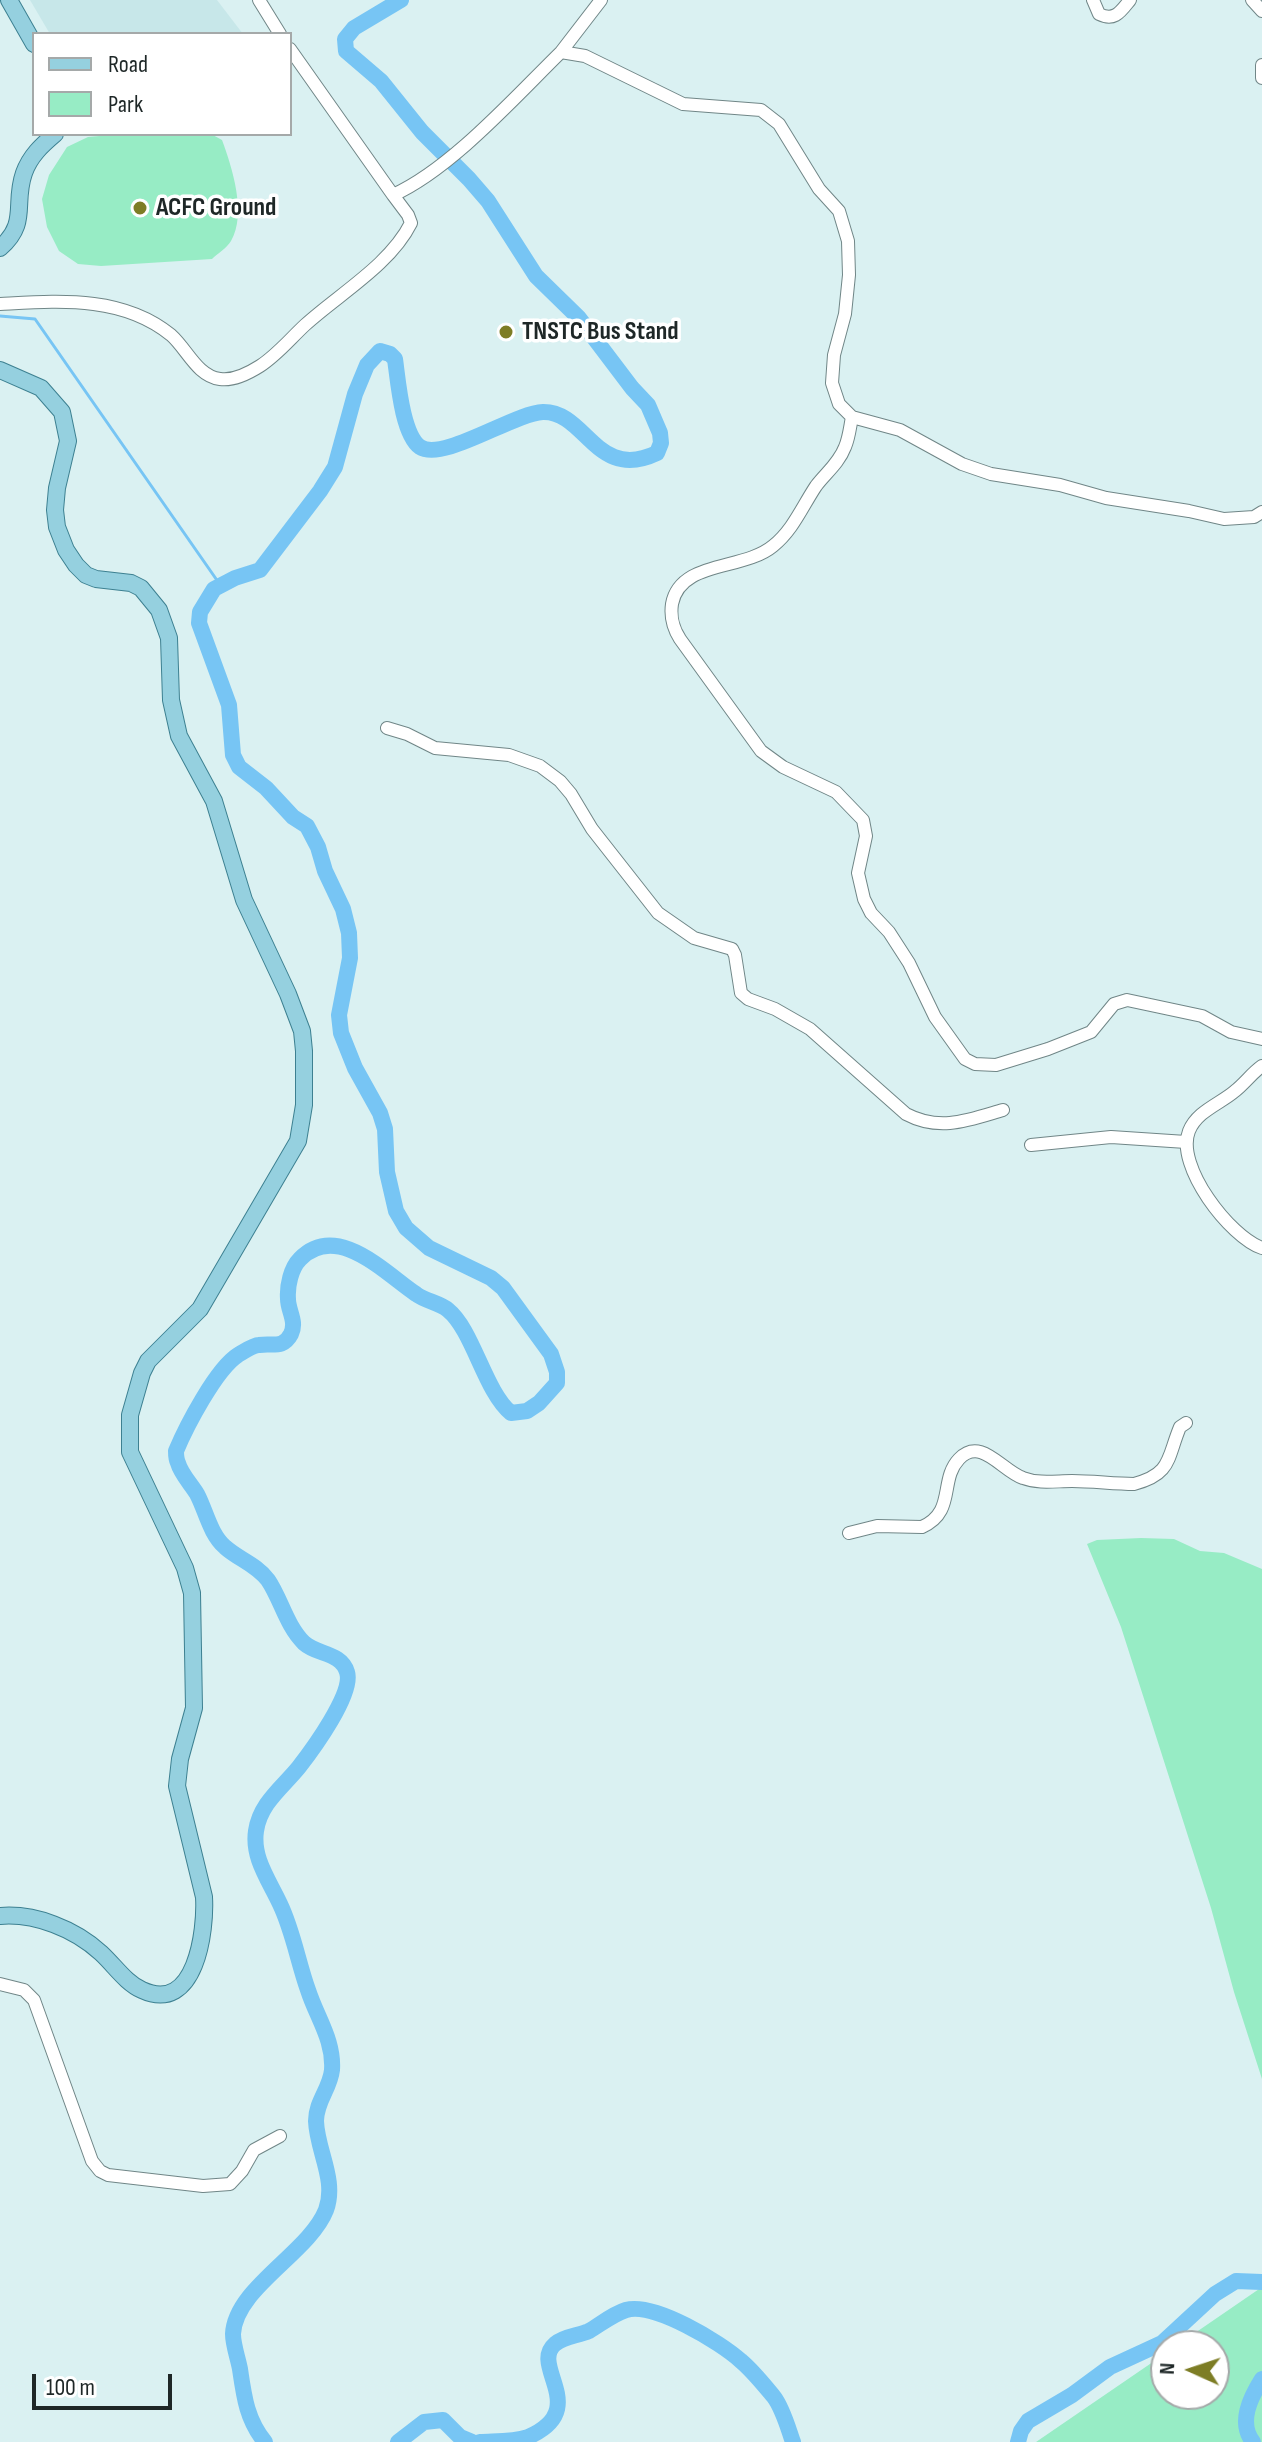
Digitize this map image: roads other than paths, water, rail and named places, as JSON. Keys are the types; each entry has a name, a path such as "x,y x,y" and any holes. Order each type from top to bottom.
{"main road":[{"path":"9,0 32,40"},
{"path":"0,248 15,234 18,225 20,187 28,163 53,136"},
{"path":"0,370 41,388 62,412 68,441 55,510 57,527 71,558 86,575 141,588 159,610 169,638 171,700 179,736 214,801 244,900 296,1013 304,1051 304,1105 298,1141 200,1309 148,1361 130,1415 130,1452 185,1568 192,1593 194,1708 180,1759 177,1786 204,1897 199,1955 186,1980 175,1989 155,1994 134,1986 101,1953 81,1939 33,1917 0,1916"}],"street":[{"path":"259,0 279,32"},
{"path":"393,195 409,188 476,135 561,52 601,0"},
{"path":"1093,0 1099,14 1111,18 1117,16 1130,0"},
{"path":"1252,0 1262,11"},
{"path":"0,304 69,300 121,310 153,323 169,334 207,375 216,379 234,378 270,359 306,324 368,273 411,223 292,52"},
{"path":"561,52 585,56 683,104 761,110 779,124 806,171 839,211 848,241 845,314 834,355 832,383 839,404 852,417 900,430 962,464 991,474 1224,519 1254,517 1262,512"},
{"path":"1262,65 1262,78"},
{"path":"852,417 845,448 837,463 822,479 782,538 760,555 691,576 678,587 671,619 680,639 761,751 783,767 836,792 863,820 866,836 858,873 864,899 871,913 889,932 942,1028 965,1059 975,1064 996,1065 1048,1049 1091,1032 1114,1004 1127,1000 1202,1016 1231,1032 1262,1039"},
{"path":"387,728 435,748 526,759 551,773 571,794 592,829 658,913 694,938 732,949 741,993 810,1029 906,1114 919,1121 940,1125 1003,1110"},
{"path":"1262,1066 1237,1090 1198,1117 1188,1132 1186,1142 1190,1163 1215,1207 1236,1233 1262,1248"},
{"path":"1031,1145 1111,1137 1186,1142"},
{"path":"849,1533 877,1526 922,1527 929,1524 941,1512 954,1465 960,1457 975,1451 988,1454 1013,1474 1034,1481 1134,1484 1146,1481 1165,1468 1180,1427 1186,1423"},
{"path":"0,1984 24,1990 34,2000 92,2161 100,2171 108,2175 203,2186 230,2184 254,2150 280,2136"}],"waterway":[{"path":"265,2442 247,2408 233,2334 237,2317 246,2301 305,2241 326,2210 328,2177 316,2121 318,2107 331,2077 332,2059 328,2039 308,1990 288,1925 259,1860 256,1831 267,1804 299,1767 331,1721 348,1681 347,1672 340,1661 304,1643 268,1580 220,1542 197,1494 179,1467 176,1451 202,1399 229,1362 254,1346 281,1344 288,1339 293,1325 288,1303 290,1278 300,1259 314,1249 330,1246 361,1255 420,1296 448,1310 465,1332 494,1391 511,1413 527,1411 539,1403 557,1383 557,1372 551,1354 503,1288 491,1278 429,1248 406,1228 396,1211 387,1172 385,1129 341,1033 339,1015 350,958 349,933 343,909 307,826 239,767 233,755 229,705 199,623 200,612 214,589 260,570 320,491 335,467 355,394 367,365 380,351 395,359 405,419 420,447 431,450 445,448 530,414 543,412 570,422 605,453 620,459 636,460 657,453 661,443 648,405 579,318 536,276 488,201 422,132 381,81 346,51 345,39 354,28 401,0"},
{"path":"0,316 35,319 221,586"},
{"path":"1018,2442 1028,2421 1072,2395 1110,2367 1162,2343 1215,2294 1236,2281 1262,2282"},
{"path":"480,2442 522,2439 546,2426 556,2414 558,2401 549,2364 549,2353 555,2344 589,2331 621,2312 638,2309 686,2325 741,2361 777,2402 793,2442"},
{"path":"1253,2442 1246,2427 1247,2410 1262,2379"},
{"path":"398,2442 424,2422 443,2420 460,2437 472,2442"}],"place":[{"name":"ACFC Ground","path":"140,208"},
{"name":"TNSTC Bus Stand","path":"506,332"}]}
